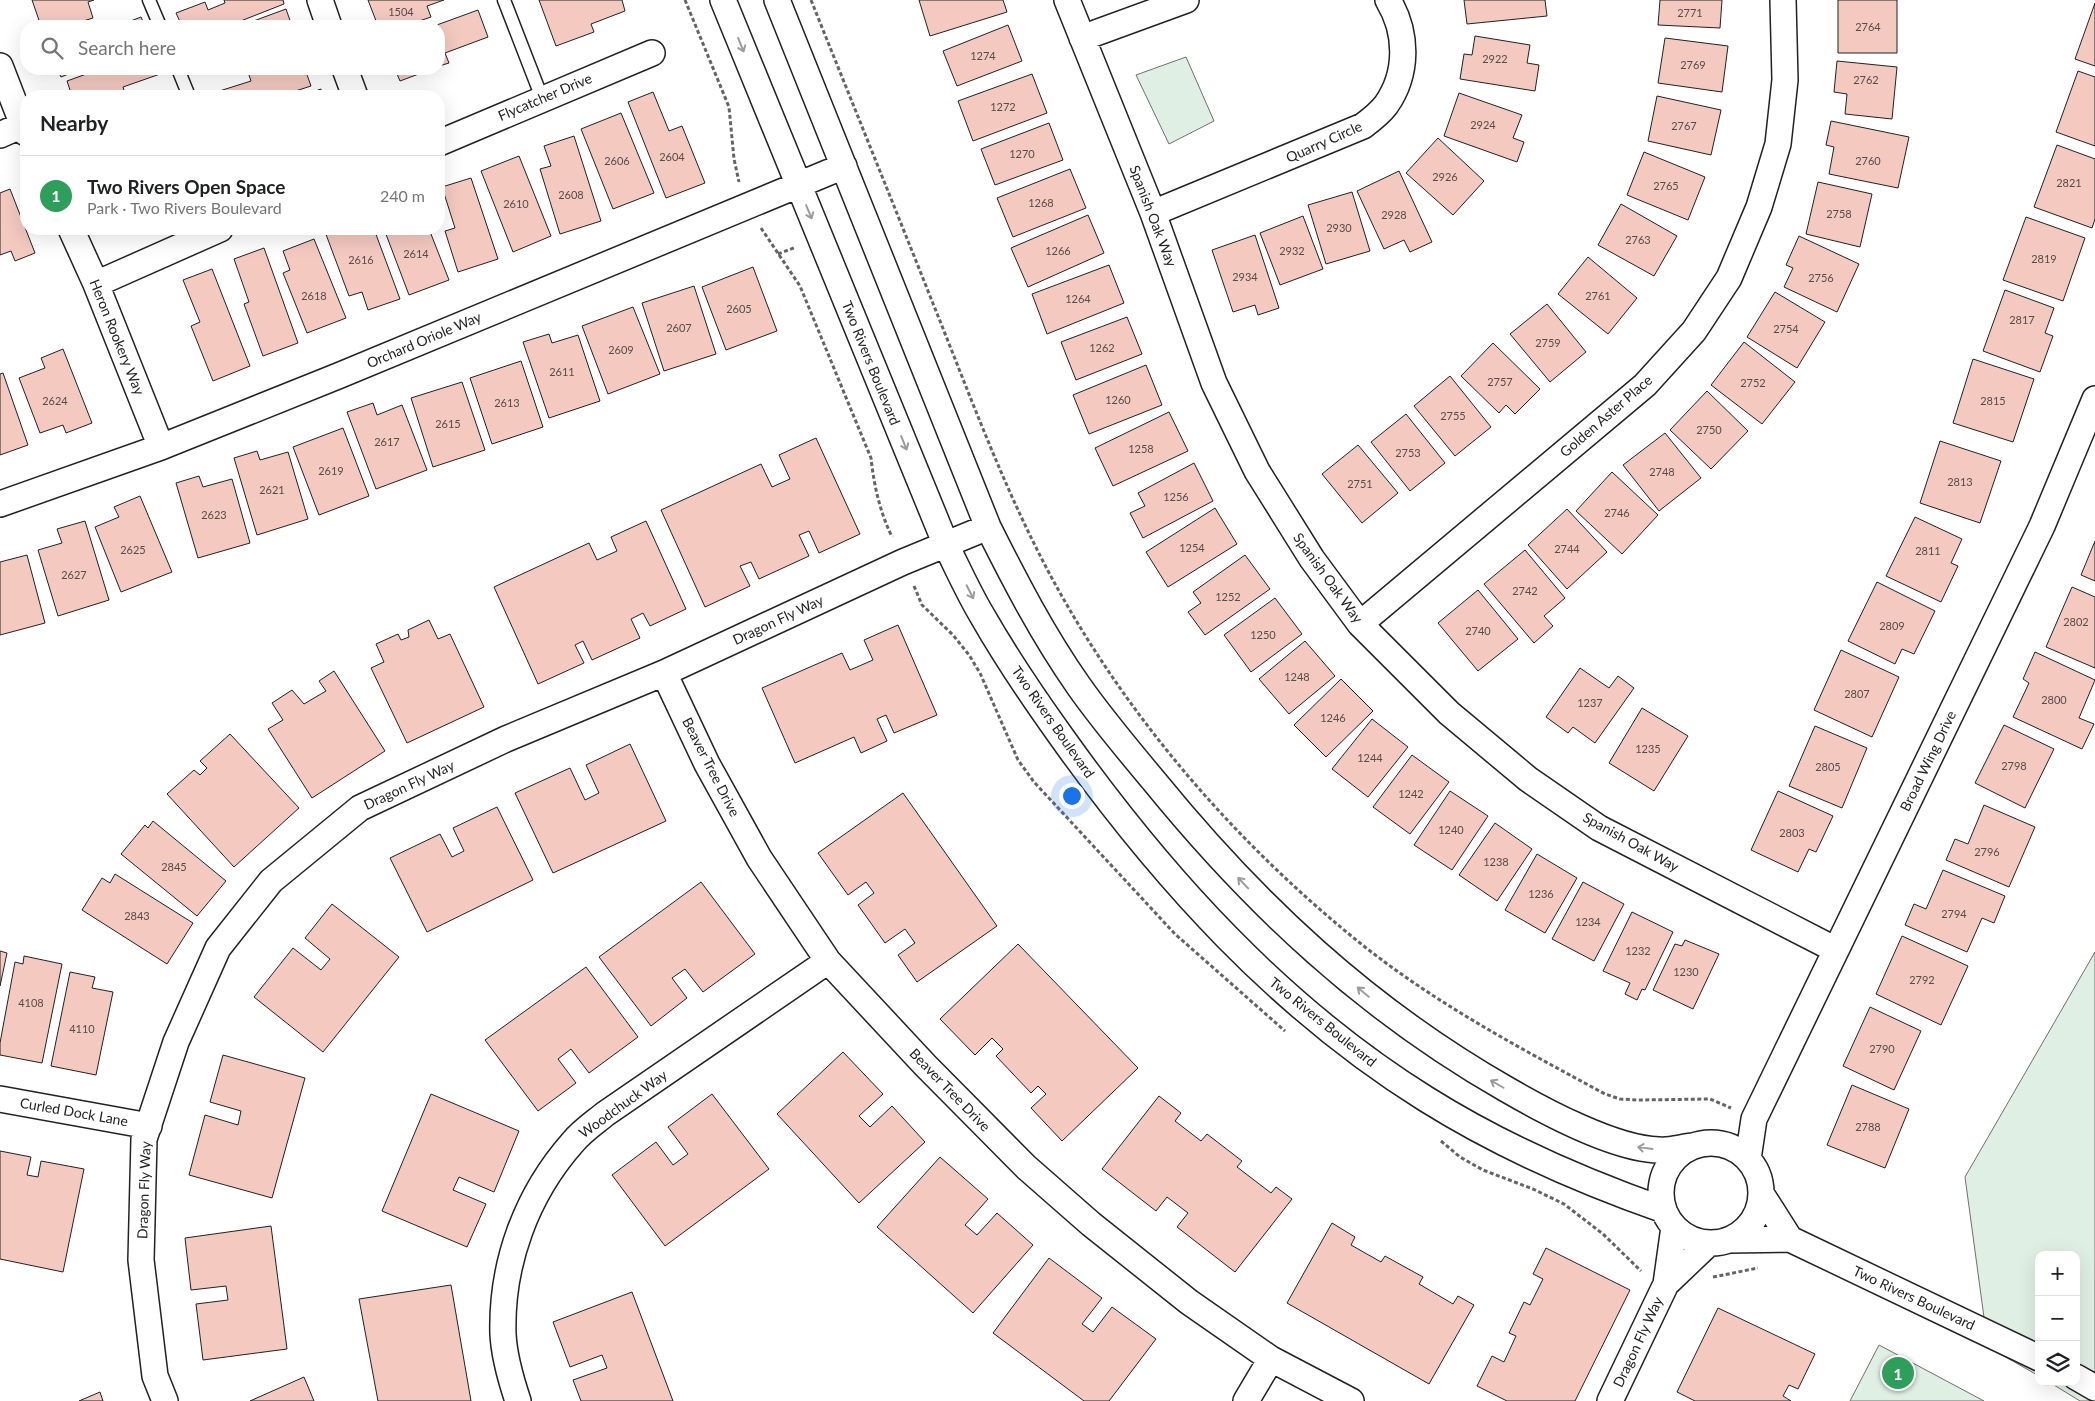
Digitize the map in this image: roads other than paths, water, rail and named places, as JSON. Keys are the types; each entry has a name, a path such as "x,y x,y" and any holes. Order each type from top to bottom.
{"street":[{"path":"320,0 328,20"},
{"name":"Two Rivers Boulevard","path":"723,0 946,545 983,618 1036,701 1088,774 1146,847 1206,916 1269,979 1353,1048 1426,1099 1516,1150 1669,1219 1690,1239 1719,1242 1790,1239 2035,1356"},
{"path":"777,0 988,527 1024,598 1078,684 1184,818 1241,882 1299,938 1377,1004 1453,1058 1542,1110 1628,1146 1660,1150 1703,1144 1732,1147 1748,1159 1758,1176 1762,1195 1790,1239"},
{"name":"Spanish Oak Way","path":"1067,0 1153,213 1214,383 1257,472 1312,559 1360,624 1449,713 1528,778 1591,822 1836,950"},
{"path":"1082,38 1186,0"},
{"name":"Quarry Circle","path":"1153,213 1363,126 1385,106 1398,82 1404,52 1397,15 1388,0"},
{"name":"Golden Aster Place","path":"1360,624 1644,385 1694,331 1729,278 1759,208 1778,144 1785,80 1783,0"},
{"name":"Flycatcher Drive","path":"445,139 652,53"},
{"path":"0,66 20,118"},
{"path":"347,75 353,90"},
{"path":"0,136 20,130"},
{"name":"Orchard Oriole Way","path":"0,504 161,447 844,166"},
{"name":"Heron Rookery Way","path":"74,235 96,284 161,447"},
{"path":"96,284 206,235"},
{"name":"Broad Wing Drive","path":"1748,1159 1754,1119 2042,526 2095,399"},
{"name":"Dragon Fly Way","path":"165,1401 155,1376 142,1260 144,1139 176,1042 218,948 271,881 360,808 506,739 664,673 903,562 988,527"},
{"name":"Beaver Tree Drive","path":"664,673 707,764 759,858 828,961 925,1065 1026,1167 1091,1224 1189,1302 1271,1359 1352,1401"},
{"name":"Woodchuck Way","path":"518,1401 503,1336 504,1288 512,1252 526,1212 549,1174 574,1141 605,1114 828,961"},
{"name":"Curled Dock Lane","path":"0,1099 149,1126"},
{"path":"1669,1219 1660,1191 1665,1172 1676,1156 1754,1119"},
{"path":"1719,1242 1745,1230 1757,1214 1762,1195"},
{"name":"Dragon Fly Way","path":"1610,1401 1666,1284 1669,1219"},
{"name":"Dragon Fly Way","path":"1666,1284 1719,1242"},
{"path":"1246,1401 1271,1359"},
{"path":"2080,1379 2095,1388"}],"lane":[{"path":"149,0 157,20"},
{"path":"504,0 542,98"},
{"path":"180,75 187,90"}],"place":[{"name":"Two Rivers Open Space","path":"1898,1373"}]}
